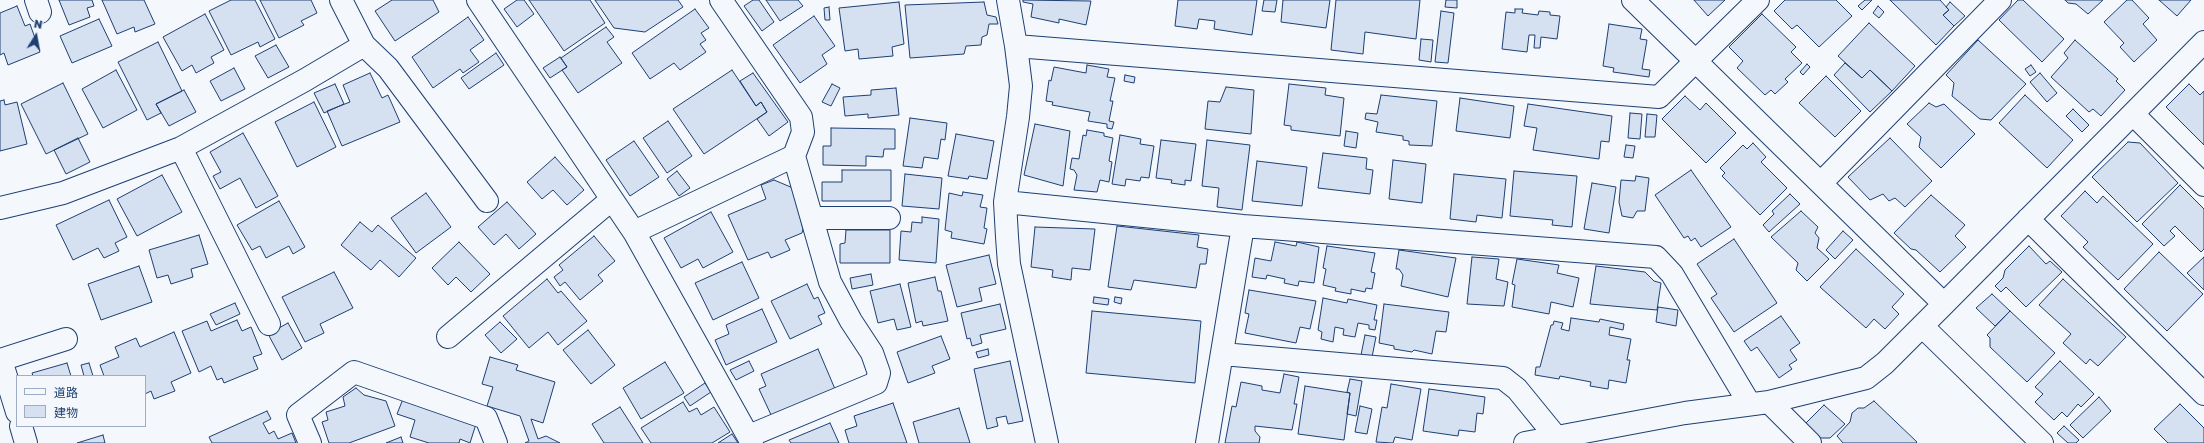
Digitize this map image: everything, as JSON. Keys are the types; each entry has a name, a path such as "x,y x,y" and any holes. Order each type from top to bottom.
{"street":[{"path":"341,0 364,45 388,68 487,201"},
{"path":"478,0 634,232 751,439 876,383 879,373 872,353 850,322 830,282 813,218 794,156 803,132 801,117 721,0"},
{"path":"1008,0 1021,86 1005,202 1009,264 1043,431 1047,443"},
{"path":"1633,0 1944,304"},
{"path":"1016,46 1659,97 1758,0"},
{"path":"1821,183 2000,0"},
{"path":"1525,443 1565,439 1685,413 1759,403 1866,378 1922,326 2204,42"},
{"path":"0,208 63,193 180,148 305,80 364,45"},
{"path":"2133,114 2204,185"},
{"path":"180,148 270,324"},
{"path":"634,232 794,156"},
{"path":"448,337 612,200"},
{"path":"1005,202 1243,226 1656,257 1672,274 1759,403 1810,443"},
{"path":"813,218 890,218"},
{"path":"2028,219 2204,394"},
{"path":"1207,443 1243,226"},
{"path":"1922,326 2042,443"},
{"path":"16,409 1,360 66,339"},
{"path":"1222,354 1503,378 1517,389 1565,439"},
{"path":"310,443 298,415 354,372 486,418 496,443"},
{"path":"21,427 26,443"}],"building":[{"path":"59,0 92,0 94,6 87,8 90,17 69,25"},
{"path":"102,0 144,0 155,24 135,32 134,27 117,34"},
{"path":"231,0 255,0 275,39 260,47 258,42 231,55 209,11"},
{"path":"260,0 311,0 317,13 301,21 304,25 279,38"},
{"path":"392,0 433,0 439,12 395,41 375,11"},
{"path":"517,0 524,0 534,14 517,27 504,9"},
{"path":"529,0 590,0 605,23 564,51"},
{"path":"595,0 678,0 683,7 645,32 614,28"},
{"path":"753,0 759,0 774,22 762,31 744,6"},
{"path":"766,0 798,0 803,6 780,21"},
{"path":"1023,0 1091,1 1086,25 1059,19 1059,23 1031,17 1033,4 1023,2"},
{"path":"1178,0 1257,0 1252,35 1214,29 1215,21 1199,19 1197,29 1175,26"},
{"path":"1264,0 1277,0 1275,12 1262,11"},
{"path":"1283,0 1330,0 1326,28 1281,22"},
{"path":"1336,0 1420,0 1416,39 1365,32 1363,54 1331,50"},
{"path":"1446,0 1457,0 1457,8 1445,7"},
{"path":"1694,0 1725,0 1708,16"},
{"path":"1785,0 1836,0 1852,16 1819,47 1797,25 1792,29 1774,11"},
{"path":"1865,0 1872,0 1862,10 1858,6"},
{"path":"1890,0 1940,0 1949,10 1943,15 1954,26 1936,45"},
{"path":"2018,0 2023,0 2064,39 2042,62 1999,20"},
{"path":"2065,0 2103,0 2088,14 2076,4 2068,3"},
{"path":"2127,0 2132,0 2149,18 2143,24 2157,40 2134,62 2120,47 2124,43 2104,22"},
{"path":"2159,0 2191,0 2177,16"},
{"path":"899,2 904,44 892,47 893,56 859,59 858,49 845,51 839,8"},
{"path":"984,2 987,15 996,17 998,24 989,24 987,35 982,37 981,45 966,46 964,54 910,58 905,5"},
{"path":"1950,2 1965,16 1954,26 1943,15 1949,10 1946,7"},
{"path":"17,6 25,26 30,24 40,52 8,65 4,53 0,55 0,13"},
{"path":"1878,6 1884,12 1879,18 1873,13"},
{"path":"829,7 830,20 825,20 824,8"},
{"path":"695,9 709,28 701,33 706,40 700,44 706,52 680,70 674,63 650,79 632,53"},
{"path":"1515,9 1523,9 1522,13 1538,15 1539,11 1550,12 1550,15 1560,16 1557,39 1541,37 1540,48 1534,48 1535,35 1529,35 1527,52 1502,49 1506,12 1515,13"},
{"path":"1441,11 1454,13 1448,63 1435,62"},
{"path":"205,14 224,50 211,57 214,63 196,73 192,65 182,71 163,37"},
{"path":"1762,14 1796,47 1791,52 1802,63 1785,79 1788,82 1775,94 1771,90 1765,95 1737,68 1743,61 1729,47"},
{"path":"814,16 835,46 822,55 827,64 800,83 773,45"},
{"path":"468,17 484,40 470,50 479,62 463,73 460,69 433,88 412,57"},
{"path":"99,19 112,46 72,63 60,36"},
{"path":"1869,23 1915,66 1892,91 1870,70 1862,78 1838,56"},
{"path":"1609,24 1642,29 1640,39 1647,40 1642,69 1650,70 1649,77 1613,72 1614,68 1603,66"},
{"path":"606,27 614,37 607,42 622,63 578,93 562,70 567,67 561,58"},
{"path":"1421,39 1433,40 1431,62 1419,60"},
{"path":"1978,40 2026,84 1991,120 1980,119 1952,96 1954,83 1946,75"},
{"path":"2075,40 2118,79 2116,81 2125,90 2101,116 2093,109 2089,112 2051,77 2068,58 2064,53"},
{"path":"158,42 182,91 156,104 161,113 147,120 118,62"},
{"path":"276,45 289,67 268,78 255,56"},
{"path":"496,53 504,65 469,89 461,78"},
{"path":"560,57 567,67 550,78 543,68"},
{"path":"1845,63 1862,78 1870,70 1892,91 1870,112 1834,75"},
{"path":"1807,64 1810,67 1803,75 1800,72"},
{"path":"1087,65 1109,69 1107,77 1115,78 1110,101 1113,101 1109,121 1114,122 1112,129 1107,128 1107,124 1088,121 1090,112 1052,105 1053,102 1046,101 1049,80 1051,81 1054,67 1086,73"},
{"path":"2031,65 2036,72 2030,76 2025,69"},
{"path":"234,68 245,89 221,101 210,81"},
{"path":"116,70 137,110 103,128 82,89"},
{"path":"732,70 756,106 761,102 767,112 704,154 673,109"},
{"path":"370,73 382,98 388,95 400,122 342,146 327,111 350,102 343,85"},
{"path":"753,73 788,122 769,136 757,119 767,112 761,102 756,106 740,81"},
{"path":"2040,73 2057,93 2047,102 2030,82"},
{"path":"1125,75 1135,77 1134,83 1124,81"},
{"path":"1826,76 1861,111 1835,137 1799,103"},
{"path":"63,83 88,134 46,154 21,104"},
{"path":"335,84 344,104 324,113 314,93"},
{"path":"832,84 840,88 831,106 822,102"},
{"path":"1289,84 1326,88 1325,95 1344,98 1340,136 1291,130 1291,126 1284,125"},
{"path":"2189,84 2200,95 2204,91 2204,145 2166,107"},
{"path":"1226,87 1254,90 1251,134 1205,129 1208,101 1220,102"},
{"path":"896,88 899,115 868,118 868,114 845,116 843,97 871,95 871,90"},
{"path":"184,90 196,112 169,126 156,104"},
{"path":"1381,95 1437,101 1432,146 1409,145 1409,141 1403,140 1403,136 1376,132 1378,122 1365,119 1366,113 1377,114"},
{"path":"2025,95 2073,140 2047,168 1999,123"},
{"path":"1685,96 1700,110 1706,103 1736,133 1706,163 1662,119"},
{"path":"1460,98 1514,106 1510,138 1456,131"},
{"path":"4,100 5,105 17,102 27,144 0,151 0,101"},
{"path":"314,102 336,147 297,167 275,122"},
{"path":"1929,103 1936,107 1944,104 1975,134 1941,168 1919,147 1921,137 1907,124"},
{"path":"1528,104 1612,116 1609,142 1601,141 1599,159 1533,150 1537,128 1524,126"},
{"path":"2073,109 2089,125 2082,132 2066,116"},
{"path":"1630,113 1642,114 1640,139 1628,138"},
{"path":"1647,114 1657,115 1655,137 1645,137"},
{"path":"910,118 947,123 945,140 941,139 938,159 924,157 922,168 903,166"},
{"path":"668,121 692,156 667,173 643,138"},
{"path":"1035,124 1070,131 1063,186 1024,175"},
{"path":"831,128 895,129 895,149 884,149 883,157 866,156 866,166 823,165 823,146 831,146"},
{"path":"1087,130 1104,133 1104,136 1113,138 1109,161 1112,162 1109,182 1100,180 1097,192 1074,190 1077,175 1074,170 1070,169 1072,158 1079,159 1083,135 1086,136"},
{"path":"1346,131 1358,133 1356,148 1344,146"},
{"path":"243,133 278,196 256,208 240,178 220,189 213,176 221,172 210,152"},
{"path":"956,134 994,141 987,179 969,176 968,179 948,176"},
{"path":"1120,135 1141,139 1140,144 1154,146 1149,178 1141,177 1140,181 1126,179 1125,186 1112,184"},
{"path":"78,138 90,162 66,174 54,150"},
{"path":"1890,138 1932,181 1905,207 1895,198 1889,201 1883,194 1870,200 1848,177"},
{"path":"1161,140 1196,144 1191,181 1185,180 1185,185 1171,183 1172,180 1156,178"},
{"path":"1207,140 1250,145 1242,210 1217,207 1219,188 1202,186"},
{"path":"634,141 659,177 630,196 606,160"},
{"path":"2128,142 2140,143 2178,183 2137,222 2092,177"},
{"path":"1753,143 1766,157 1761,162 1787,188 1760,215 1722,176 1725,173 1720,168 1743,145 1747,149"},
{"path":"1626,145 1635,146 1633,158 1624,157"},
{"path":"1323,153 1367,158 1366,169 1373,170 1370,194 1318,188"},
{"path":"555,157 584,190 567,205 553,190 542,199 527,182"},
{"path":"1393,160 1426,164 1422,203 1389,199"},
{"path":"1257,161 1307,167 1302,206 1252,201"},
{"path":"842,170 891,170 891,201 822,201 822,182 842,182"},
{"path":"1691,170 1731,227 1701,247 1695,238 1691,241 1688,236 1684,238 1655,195"},
{"path":"677,171 690,188 679,196 667,179"},
{"path":"1514,171 1577,176 1572,227 1552,225 1553,220 1510,216"},
{"path":"905,174 942,178 939,209 902,206"},
{"path":"1454,174 1506,179 1502,218 1477,215 1476,222 1450,219"},
{"path":"162,175 182,212 137,236 117,199"},
{"path":"1636,176 1649,178 1645,211 1637,211 1633,218 1622,216 1619,202 1621,180 1635,181"},
{"path":"774,180 793,188 803,229 802,233 785,240 790,250 771,258 768,252 748,260 728,215 766,199 761,185"},
{"path":"1592,183 1616,187 1609,233 1584,229"},
{"path":"2180,185 2204,209 2204,249 2201,252 2175,226 2170,231 2175,236 2164,246 2142,224"},
{"path":"2085,191 2097,203 2103,196 2153,244 2118,280 2083,247 2088,242 2061,216"},
{"path":"963,192 983,195 980,207 987,208 984,228 987,229 984,244 951,238 952,232 945,230 949,193 962,196"},
{"path":"426,193 451,227 416,253 391,218"},
{"path":"1790,194 1800,204 1769,232 1763,225 1774,214 1772,211"},
{"path":"1931,195 1965,225 1955,236 1966,247 1940,272 1916,250 1911,249 1894,233"},
{"path":"109,200 127,237 115,243 119,251 104,258 98,248 73,260 56,225"},
{"path":"279,201 305,247 293,254 289,246 266,258 260,246 252,250 237,225"},
{"path":"507,202 536,234 519,249 506,234 494,245 478,227"},
{"path":"1801,211 1818,227 1815,233 1819,238 1817,248 1829,259 1807,281 1796,270 1798,263 1771,237"},
{"path":"711,212 733,252 703,268 698,259 681,268 664,238"},
{"path":"922,217 939,219 936,263 899,260 901,231 911,232 912,222 922,223"},
{"path":"360,222 372,232 378,225 416,258 399,277 380,260 371,270 341,245"},
{"path":"1117,226 1199,235 1197,247 1208,249 1206,264 1200,264 1196,288 1134,280 1131,290 1108,287"},
{"path":"1035,227 1095,229 1090,270 1072,268 1071,280 1052,277 1053,270 1031,267"},
{"path":"846,230 890,230 890,263 840,263 840,244 845,243"},
{"path":"1843,231 1853,240 1835,259 1826,250"},
{"path":"199,235 208,264 191,269 193,277 171,284 168,275 157,278 149,250"},
{"path":"594,236 615,261 598,275 603,281 580,300 565,282 560,286 554,277 563,270 559,265"},
{"path":"1734,239 1777,303 1734,332 1711,298 1717,294 1697,264"},
{"path":"459,242 490,274 471,292 456,277 448,285 432,268"},
{"path":"1275,242 1296,246 1297,242 1319,247 1314,283 1299,281 1298,286 1284,283 1285,279 1267,275 1266,279 1252,277 1255,258 1271,261"},
{"path":"1327,246 1375,253 1371,272 1375,273 1372,289 1366,288 1365,292 1351,289 1351,294 1335,291 1336,288 1323,285 1326,269 1323,268"},
{"path":"2029,246 2046,264 2050,261 2062,272 2026,307 2006,287 2001,292 1995,286 2003,278 2005,270"},
{"path":"1856,249 1904,294 1892,307 1899,314 1885,329 1874,319 1866,328 1820,287"},
{"path":"1399,250 1456,258 1448,297 1401,286 1403,275 1399,269 1396,269"},
{"path":"2159,252 2203,294 2167,331 2124,289"},
{"path":"989,255 996,284 979,288 982,301 957,307 946,265"},
{"path":"1472,257 1499,259 1496,279 1508,282 1504,306 1467,304"},
{"path":"2204,257 2204,290 2187,273"},
{"path":"1517,259 1559,265 1557,273 1579,278 1573,307 1551,302 1549,314 1512,307 1515,285 1512,284"},
{"path":"742,262 759,298 713,320 695,283"},
{"path":"139,266 152,302 101,320 88,284"},
{"path":"1596,266 1645,272 1654,281 1661,283 1657,310 1590,304"},
{"path":"334,272 353,308 320,324 324,333 305,342 282,297"},
{"path":"871,274 873,285 852,289 850,278"},
{"path":"935,277 938,291 941,291 948,321 923,326 922,321 916,323 908,283"},
{"path":"547,279 558,293 561,291 587,321 558,345 548,332 529,348 503,316"},
{"path":"2063,279 2126,337 2098,366 2090,359 2086,364 2063,343 2071,334 2039,305"},
{"path":"807,284 814,299 818,297 825,313 818,316 822,324 790,339 771,301"},
{"path":"900,284 911,327 897,330 894,319 878,323 870,291"},
{"path":"1249,290 1316,301 1310,329 1300,327 1296,343 1245,333 1249,314 1245,313"},
{"path":"1992,294 2010,311 1995,326 1976,308"},
{"path":"1094,297 1109,299 1108,305 1093,303"},
{"path":"1115,297 1122,298 1121,304 1114,302"},
{"path":"1323,298 1347,303 1348,299 1377,305 1374,320 1377,320 1375,330 1369,329 1369,325 1358,323 1355,337 1343,335 1344,329 1335,327 1333,342 1321,339 1322,332 1318,330"},
{"path":"235,303 240,314 216,325 210,314"},
{"path":"1000,304 1006,329 980,335 982,343 972,346 970,338 967,339 961,313"},
{"path":"1384,304 1449,312 1446,332 1436,331 1432,354 1414,350 1412,352 1394,349 1394,346 1379,343"},
{"path":"1658,307 1678,310 1676,326 1656,322"},
{"path":"762,309 777,342 726,365 715,340 729,334 726,325"},
{"path":"1092,311 1201,321 1195,383 1086,373"},
{"path":"2010,311 2055,353 2027,382 1990,347 1990,338 1987,335"},
{"path":"1781,316 1800,343 1790,350 1797,360 1789,365 1792,369 1779,378 1757,347 1751,351 1744,341"},
{"path":"1571,318 1599,322 1600,319 1624,324 1623,330 1610,327 1609,335 1631,339 1627,360 1630,360 1626,383 1609,380 1608,389 1590,386 1591,382 1560,376 1559,379 1535,375 1536,367 1540,367 1551,325 1553,325 1554,321 1563,323 1561,329 1569,331"},
{"path":"237,320 242,331 251,327 262,354 253,357 258,369 224,383 222,378 217,380 211,366 199,372 182,331 207,321 211,331"},
{"path":"500,322 517,339 501,353 485,335"},
{"path":"288,323 302,348 282,360 268,334"},
{"path":"588,330 615,365 591,384 563,350"},
{"path":"174,332 191,373 171,382 175,391 154,399 151,391 146,394 146,375 104,375 100,365 119,357 115,347 136,338 140,347"},
{"path":"1365,335 1376,337 1372,357 1361,355"},
{"path":"941,336 950,359 932,366 935,373 908,383 897,352"},
{"path":"818,349 835,389 772,417 759,389 766,386 761,374"},
{"path":"988,349 989,355 978,358 976,352"},
{"path":"490,357 518,365 516,370 555,382 543,423 531,419 538,439 546,436 560,443 525,443 529,441 520,416 487,406 493,387 482,384"},
{"path":"749,361 754,371 736,380 730,370"},
{"path":"1010,361 1023,421 1008,424 1006,416 996,418 998,426 987,429 974,369"},
{"path":"2060,361 2094,394 2081,407 2078,404 2067,417 2062,412 2054,420 2035,402 2043,394 2035,387"},
{"path":"665,362 684,393 641,419 623,388"},
{"path":"67,363 71,375 33,375 32,373"},
{"path":"89,363 93,375 84,375 81,365"},
{"path":"1284,374 1299,377 1294,404 1297,404 1292,430 1255,426 1255,431 1260,437 1259,443 1225,443 1232,406 1236,407 1241,382 1262,386 1262,390 1280,393"},
{"path":"1350,379 1362,381 1356,416 1347,414 1350,393 1347,392"},
{"path":"705,383 711,392 690,406 684,397"},
{"path":"1391,384 1421,389 1412,440 1395,437 1393,443 1376,442 1382,407 1387,408"},
{"path":"1305,386 1350,393 1344,440 1298,434"},
{"path":"356,388 364,395 386,401 395,426 349,443 329,443 322,422 328,420 326,412 345,406 343,397"},
{"path":"1429,389 1485,397 1483,414 1477,413 1475,432 1459,430 1458,436 1423,431"},
{"path":"2099,397 2111,411 2083,438 2070,425"},
{"path":"403,399 476,424 470,443 460,439 459,443 429,443 410,437 415,420 397,414"},
{"path":"1874,401 1917,442 1843,443 1837,436 1850,422 1852,413 1858,408 1864,408"},
{"path":"683,402 689,412 697,408 701,415 714,407 730,432 712,443 651,443 641,428"},
{"path":"893,403 907,443 849,443 845,430 857,426 854,416"},
{"path":"2180,404 2204,428 2204,443 2168,443 2154,429"},
{"path":"1824,405 1845,424 1830,438 1818,438 1804,425"},
{"path":"1360,406 1372,409 1367,434 1355,432"},
{"path":"620,407 643,443 604,443 592,424"},
{"path":"959,408 970,443 919,443 913,422"},
{"path":"267,411 271,419 263,423 269,434 274,431 278,439 292,433 296,443 212,443 209,437"},
{"path":"830,423 839,443 791,443 789,440"},
{"path":"2064,426 2079,440 2076,443 2068,443 2057,433"},
{"path":"732,434 738,443 718,443"},
{"path":"103,435 105,443 77,443"},
{"path":"401,437 403,443 386,443"}]}
